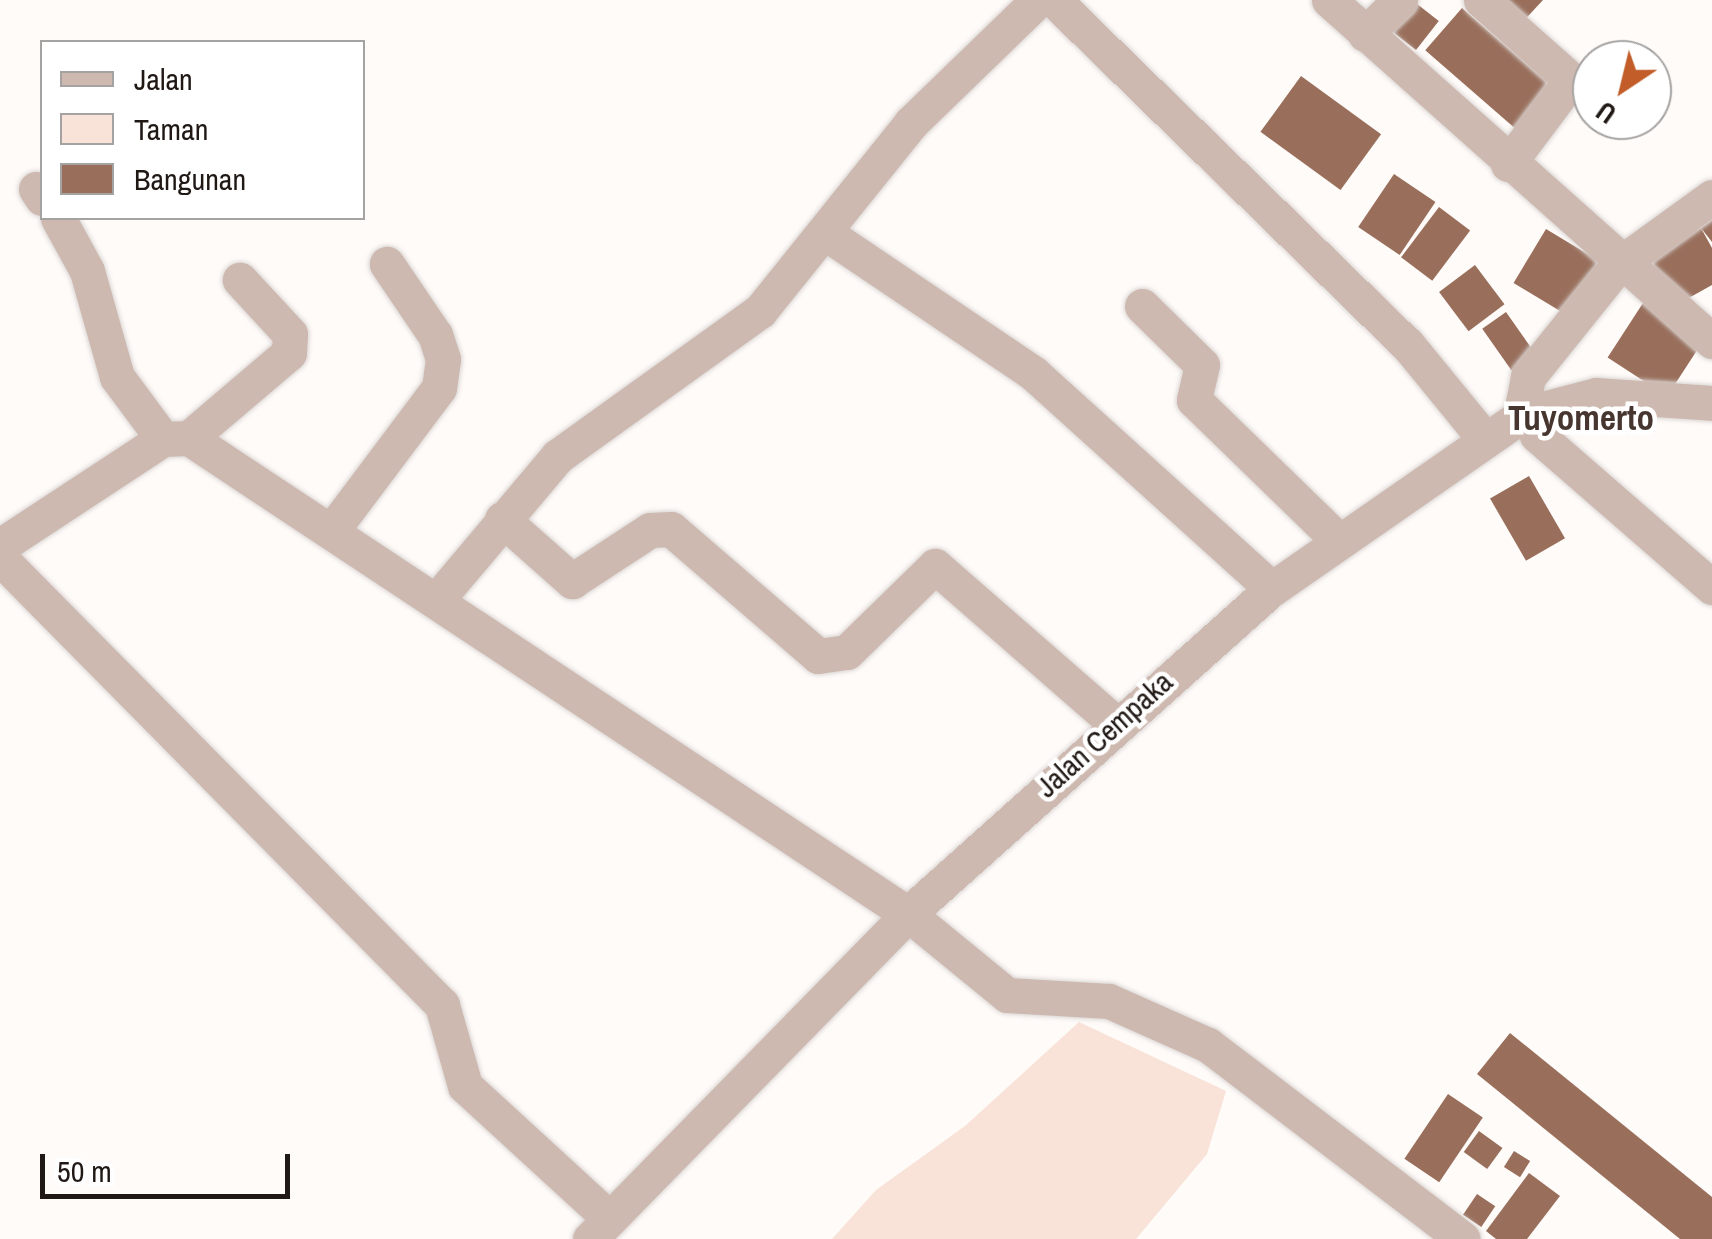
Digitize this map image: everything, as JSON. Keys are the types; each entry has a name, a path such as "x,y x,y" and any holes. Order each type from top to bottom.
{"street":[{"path":"440,596 558,456 760,311 827,234 911,123 1038,0"},
{"path":"1054,0 1408,344 1483,437"},
{"path":"1329,0 1618,265 1712,341"},
{"path":"1365,34 1400,0"},
{"path":"1481,0 1570,80 1508,164"},
{"path":"1712,197 1618,265 1528,378 1524,414 1712,587"},
{"path":"59,220 86,271 116,377 176,438 440,596 908,914 1021,1002 1109,1002 1208,1045 1463,1239"},
{"path":"827,234 1034,372 1272,589"},
{"path":"333,529 439,388 435,336 387,264"},
{"path":"240,280 290,334 289,352 3,564 442,1004 465,1086 600,1229"},
{"path":"1142,306 1202,364 1194,400 1339,541"},
{"name":"Jalan Cempaka","path":"600,1229 908,914 1114,722 1272,589 1483,437 1524,414 1596,396 1712,402"},
{"path":"502,519 572,581 650,530 671,529 818,656 847,652 935,566 1114,722"}],"green space":[{"path":"1079,1022 1226,1091 1207,1154 1136,1239 832,1239 876,1190 965,1126"}],"building":[{"path":"1412,0 1439,21 1416,50 1389,29"},
{"path":"1490,0 1543,0 1519,26"},
{"path":"1462,8 1561,94 1524,136 1425,50"},
{"path":"1301,76 1381,134 1341,190 1260,132"},
{"path":"1394,174 1435,202 1400,255 1358,227"},
{"path":"1439,207 1470,230 1432,281 1401,257"},
{"path":"1712,220 1712,242 1701,228"},
{"path":"1701,228 1712,248 1712,285 1678,304 1648,260"},
{"path":"1546,229 1600,261 1568,315 1514,283"},
{"path":"1475,265 1504,304 1469,331 1439,292"},
{"path":"1643,303 1703,342 1667,396 1608,358"},
{"path":"1506,312 1536,355 1512,371 1482,329"},
{"path":"1529,476 1565,538 1526,561 1490,498"},
{"path":"1510,1033 1712,1197 1712,1239 1680,1239 1477,1074"},
{"path":"1448,1094 1483,1117 1439,1182 1404,1159"},
{"path":"1479,1131 1502,1148 1487,1169 1464,1152"},
{"path":"1514,1151 1530,1161 1520,1177 1504,1167"},
{"path":"1529,1173 1560,1196 1527,1239 1496,1239 1486,1231"},
{"path":"1477,1194 1495,1206 1481,1227 1463,1215"}],"district":[{"name":"Tuyomerto","path":"1581,418"}]}
